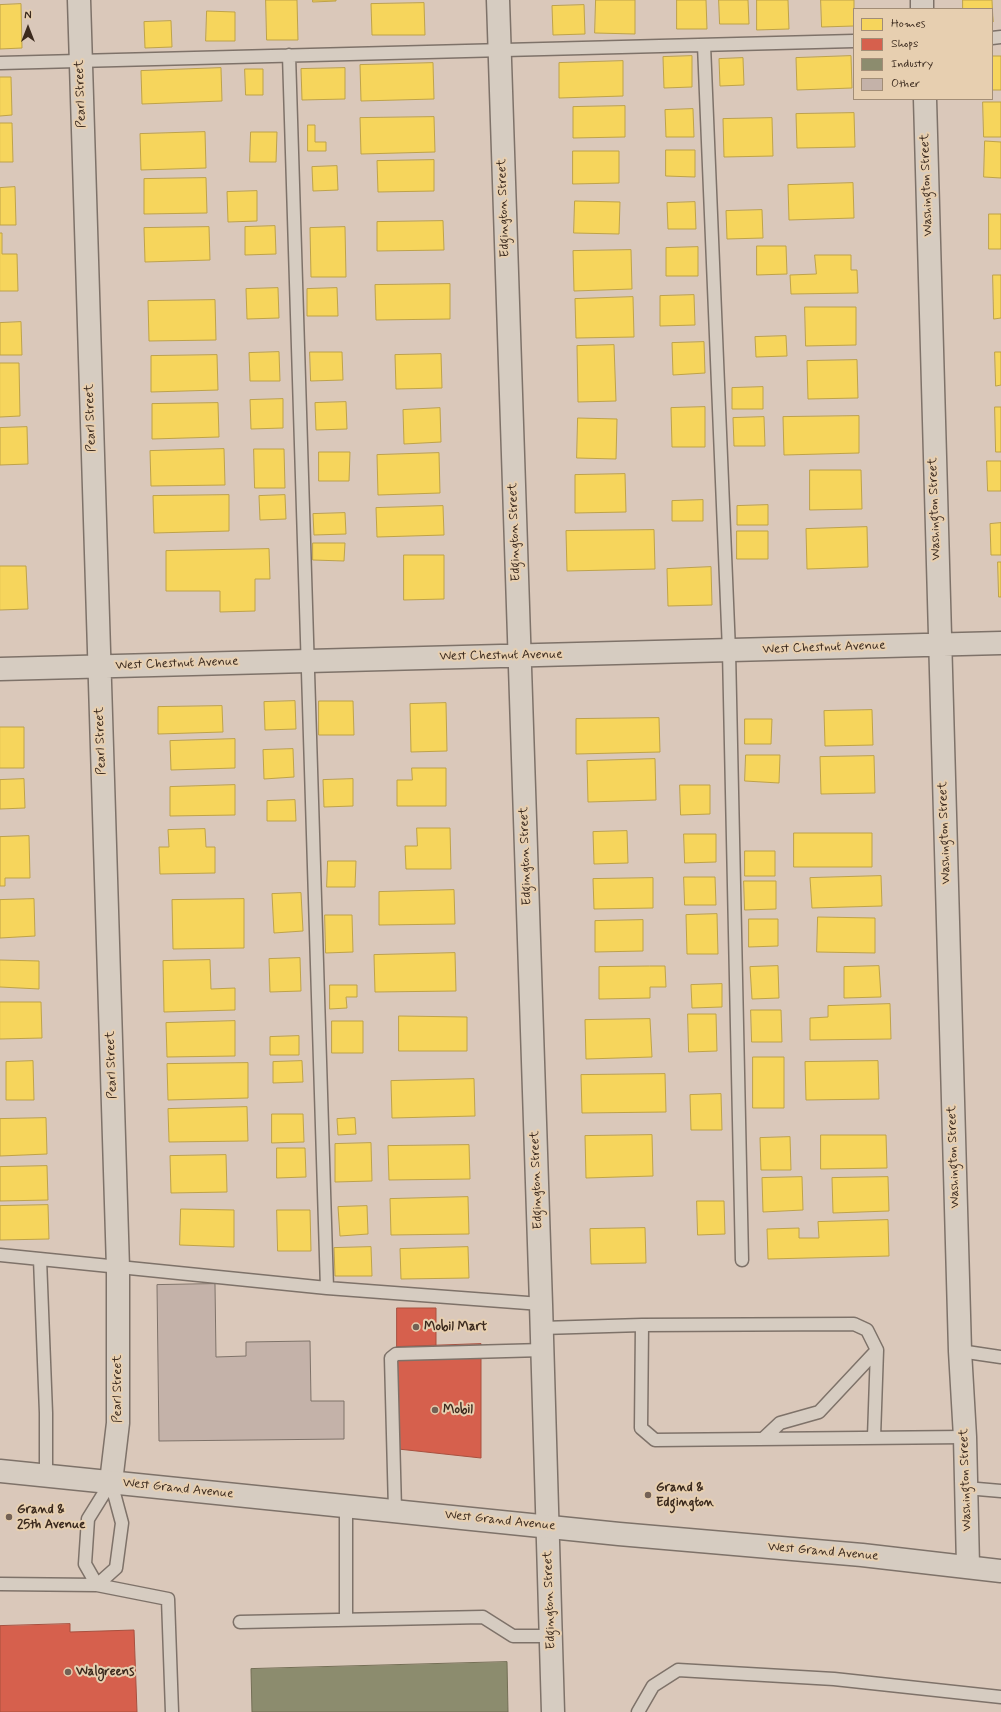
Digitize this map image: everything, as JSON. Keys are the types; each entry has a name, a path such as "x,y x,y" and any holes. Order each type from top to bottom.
{"street":[{"name":"Pearl Street","path":"79,0 118,1268 118,1423 111,1482"},
{"name":"Edgington Street","path":"498,0 542,1328 553,1712"},
{"name":"Washington Street","path":"924,100 960,1351 965,1437 968,1566"},
{"name":"West Chestnut Avenue","path":"0,669 1001,643"},
{"name":"West Grand Avenue","path":"0,1471 548,1526 968,1566 1001,1571"}],"lane":[{"path":"0,63 853,41"},
{"path":"704,45 729,651 742,1260"},
{"path":"289,55 327,1288"},
{"path":"0,1255 327,1288 541,1304"},
{"path":"40,1259 46,1413 46,1476"},
{"path":"542,1328 642,1325 854,1324 867,1330 877,1350 874,1437"},
{"path":"642,1325 641,1428 655,1440 965,1437"},
{"path":"395,1510 392,1358 396,1354 542,1350"},
{"path":"764,1438 780,1423 820,1412 877,1350"},
{"path":"960,1351 1001,1357"},
{"path":"97,1585 85,1564 88,1519 111,1482"},
{"path":"97,1585 116,1568 122,1523 111,1482"},
{"path":"966,1488 1001,1491"},
{"path":"346,1506 346,1620"},
{"path":"0,1584 97,1585 168,1599 172,1712"},
{"path":"240,1622 483,1617 513,1636 551,1636"},
{"path":"638,1712 653,1686 678,1670 834,1679 1001,1697"}],"building: Homes":[{"path":"266,0 297,0 298,40 267,40"},
{"path":"313,0 336,0 336,1 313,2"},
{"path":"596,0 635,0 635,34 595,33"},
{"path":"677,0 706,0 707,29 677,29"},
{"path":"719,0 748,0 749,24 720,24"},
{"path":"757,0 788,0 789,29 757,30"},
{"path":"821,0 854,0 853,26 822,27"},
{"path":"963,0 992,0 992,8 963,8"},
{"path":"424,3 425,35 372,35 371,4"},
{"path":"21,4 22,48 0,49 0,5"},
{"path":"584,5 585,34 553,35 552,6"},
{"path":"207,11 235,12 235,41 206,41"},
{"path":"171,21 172,47 145,48 144,22"},
{"path":"692,56 692,87 664,88 663,57"},
{"path":"851,56 852,88 797,90 796,58"},
{"path":"993,56 1001,56 1001,90 993,90"},
{"path":"743,58 744,85 720,86 719,59"},
{"path":"623,61 623,96 559,98 559,63"},
{"path":"433,63 434,99 361,101 360,65"},
{"path":"221,68 222,101 142,104 141,71"},
{"path":"345,68 345,99 302,100 301,69"},
{"path":"245,69 263,69 263,95 246,95"},
{"path":"0,77 11,77 12,115 0,116"},
{"path":"983,102 1001,102 1001,137 984,137"},
{"path":"625,106 625,137 573,138 573,107"},
{"path":"693,109 694,137 666,137 665,110"},
{"path":"854,113 855,147 797,148 796,114"},
{"path":"434,117 435,152 361,154 360,118"},
{"path":"772,118 773,156 724,157 723,119"},
{"path":"0,123 12,123 13,162 0,162"},
{"path":"308,125 315,125 315,142 326,142 326,151 308,151"},
{"path":"205,132 206,168 141,170 140,134"},
{"path":"251,132 277,132 276,162 250,162"},
{"path":"985,141 1001,142 1001,178 984,177"},
{"path":"666,150 695,150 695,177 666,176"},
{"path":"573,151 619,151 619,183 573,184"},
{"path":"434,160 434,191 378,192 377,161"},
{"path":"337,166 338,190 313,191 312,167"},
{"path":"206,178 207,213 144,214 144,179"},
{"path":"853,183 854,218 789,220 788,185"},
{"path":"15,187 16,225 0,225 0,188"},
{"path":"257,191 257,221 228,222 227,192"},
{"path":"575,201 620,202 619,234 574,233"},
{"path":"695,202 696,229 668,229 667,203"},
{"path":"762,210 763,238 727,239 726,211"},
{"path":"989,214 1001,214 1001,249 989,249"},
{"path":"443,221 444,250 377,251 377,222"},
{"path":"275,226 276,254 245,255 245,227"},
{"path":"209,227 210,260 145,262 144,228"},
{"path":"345,227 346,277 311,277 310,228"},
{"path":"0,233 2,233 2,254 17,254 18,291 0,291"},
{"path":"757,246 786,246 787,274 757,275"},
{"path":"698,247 698,276 666,276 666,248"},
{"path":"631,250 632,289 574,291 573,251"},
{"path":"815,255 851,255 851,270 857,270 858,293 791,294 790,275 816,274"},
{"path":"993,275 1001,275 1001,318 994,319"},
{"path":"450,284 450,319 376,320 375,285"},
{"path":"278,288 279,318 247,319 246,289"},
{"path":"337,288 338,316 307,316 307,289"},
{"path":"694,295 695,325 660,326 660,296"},
{"path":"633,297 634,337 576,338 575,299"},
{"path":"215,300 216,340 149,341 148,301"},
{"path":"805,307 856,307 856,345 806,346"},
{"path":"21,322 22,355 0,355 0,323"},
{"path":"786,336 787,356 756,357 755,337"},
{"path":"704,342 705,373 673,375 672,343"},
{"path":"614,345 616,401 578,402 577,346"},
{"path":"279,352 280,381 250,381 249,353"},
{"path":"310,352 342,352 343,380 311,381"},
{"path":"995,352 1001,352 1001,385 996,386"},
{"path":"441,354 442,388 396,389 395,355"},
{"path":"217,355 218,390 151,392 151,356"},
{"path":"857,360 858,398 808,399 807,361"},
{"path":"0,363 19,363 20,416 0,417"},
{"path":"763,387 763,409 732,409 732,388"},
{"path":"283,399 283,428 251,429 250,400"},
{"path":"346,402 347,429 316,430 315,403"},
{"path":"218,403 219,437 152,439 152,404"},
{"path":"705,407 705,447 672,447 671,408"},
{"path":"995,407 1001,407 1001,452 996,452"},
{"path":"440,408 441,442 404,444 403,410"},
{"path":"859,416 859,453 784,455 783,417"},
{"path":"764,417 765,446 734,446 733,418"},
{"path":"578,418 617,419 616,459 577,458"},
{"path":"27,427 28,464 0,465 0,428"},
{"path":"224,449 225,485 151,486 150,451"},
{"path":"254,449 284,449 285,488 255,488"},
{"path":"319,452 350,452 349,481 319,481"},
{"path":"439,453 440,493 378,495 377,455"},
{"path":"987,461 1001,461 1001,491 988,491"},
{"path":"810,470 861,470 862,509 810,510"},
{"path":"625,474 626,512 575,513 575,475"},
{"path":"229,495 229,531 154,533 153,496"},
{"path":"285,495 286,519 260,520 259,496"},
{"path":"703,500 703,521 672,521 672,501"},
{"path":"768,505 768,525 737,525 737,506"},
{"path":"443,506 444,535 377,537 376,508"},
{"path":"345,513 346,534 314,535 313,514"},
{"path":"1001,523 1001,555 991,555 990,524"},
{"path":"867,527 868,567 807,569 806,529"},
{"path":"654,530 655,569 567,571 566,531"},
{"path":"737,531 768,531 768,559 737,559"},
{"path":"313,543 345,543 344,561 313,560"},
{"path":"269,549 270,579 255,579 255,611 220,612 220,591 166,591 166,551"},
{"path":"404,555 444,555 444,599 404,600"},
{"path":"998,562 1001,562 1001,597 999,597"},
{"path":"0,566 26,566 28,609 0,610"},
{"path":"711,567 712,605 668,606 667,569"},
{"path":"295,701 296,729 265,730 264,702"},
{"path":"319,701 353,701 354,735 319,735"},
{"path":"446,703 447,751 411,752 410,704"},
{"path":"222,706 223,732 158,734 158,707"},
{"path":"872,710 873,745 825,746 824,711"},
{"path":"659,718 660,752 576,754 576,719"},
{"path":"745,719 772,719 771,744 745,744"},
{"path":"0,727 24,727 24,768 0,768"},
{"path":"235,739 235,768 171,770 170,741"},
{"path":"293,749 294,777 264,779 263,750"},
{"path":"746,755 780,755 779,783 745,781"},
{"path":"874,756 875,793 821,794 820,757"},
{"path":"655,759 656,800 588,802 587,761"},
{"path":"412,768 446,768 446,806 397,806 397,780 412,780"},
{"path":"24,779 25,808 0,809 0,780"},
{"path":"353,779 353,806 324,807 323,780"},
{"path":"235,785 235,815 170,816 170,787"},
{"path":"680,785 710,785 710,814 681,815"},
{"path":"295,800 296,821 267,821 267,801"},
{"path":"417,828 450,828 451,869 406,869 405,846 417,846"},
{"path":"205,829 206,847 215,847 215,873 160,874 159,847 169,847 168,830"},
{"path":"627,831 628,863 594,864 593,832"},
{"path":"794,833 872,833 872,867 794,867"},
{"path":"684,834 716,834 716,862 685,863"},
{"path":"29,836 30,878 5,878 5,886 0,886 0,837"},
{"path":"745,851 775,851 775,876 745,876"},
{"path":"328,861 356,861 355,887 327,887"},
{"path":"881,876 882,906 812,908 810,878"},
{"path":"684,877 715,877 716,905 685,905"},
{"path":"653,878 653,908 594,909 593,879"},
{"path":"744,881 776,881 776,909 745,910"},
{"path":"454,890 455,924 379,925 379,892"},
{"path":"301,893 303,931 274,933 272,894"},
{"path":"34,899 35,936 0,938 0,900"},
{"path":"244,899 244,948 173,949 172,900"},
{"path":"717,914 718,954 687,954 686,915"},
{"path":"325,915 352,915 353,952 326,953"},
{"path":"818,917 875,918 875,953 817,952"},
{"path":"749,919 778,919 778,946 749,947"},
{"path":"643,920 643,951 595,952 595,921"},
{"path":"455,953 456,991 375,992 374,955"},
{"path":"300,958 301,991 270,992 269,959"},
{"path":"0,960 39,961 39,989 0,987"},
{"path":"210,960 211,989 235,988 235,1010 164,1012 163,961"},
{"path":"665,966 666,987 650,987 650,998 599,999 599,967"},
{"path":"778,966 779,998 752,999 750,967"},
{"path":"879,966 881,997 844,998 844,967"},
{"path":"722,984 722,1007 692,1008 691,985"},
{"path":"330,985 357,985 357,997 346,997 347,1008 330,1009"},
{"path":"0,1002 41,1002 42,1038 0,1039"},
{"path":"890,1004 891,1039 810,1040 810,1018 828,1017 828,1006"},
{"path":"751,1010 781,1010 782,1042 752,1042"},
{"path":"688,1014 716,1014 717,1051 689,1052"},
{"path":"399,1016 467,1017 467,1051 399,1051"},
{"path":"650,1019 652,1057 586,1059 585,1020"},
{"path":"235,1021 235,1056 167,1057 166,1023"},
{"path":"332,1021 363,1021 363,1053 332,1053"},
{"path":"299,1036 299,1055 270,1055 270,1037"},
{"path":"753,1057 784,1057 784,1108 753,1108"},
{"path":"33,1061 34,1100 6,1100 6,1062"},
{"path":"302,1061 303,1082 273,1083 273,1062"},
{"path":"878,1061 879,1099 806,1100 805,1062"},
{"path":"248,1063 248,1098 168,1100 167,1064"},
{"path":"665,1074 666,1112 582,1113 581,1075"},
{"path":"474,1079 475,1116 392,1118 391,1081"},
{"path":"721,1094 722,1130 691,1130 690,1095"},
{"path":"247,1107 248,1141 169,1142 168,1109"},
{"path":"272,1114 303,1114 304,1142 272,1143"},
{"path":"46,1118 47,1154 0,1156 0,1119"},
{"path":"355,1118 356,1134 338,1135 337,1119"},
{"path":"652,1135 653,1176 586,1178 585,1136"},
{"path":"821,1135 886,1135 887,1168 821,1169"},
{"path":"790,1137 791,1170 761,1170 760,1138"},
{"path":"371,1143 372,1181 335,1182 335,1144"},
{"path":"469,1145 470,1179 389,1180 388,1146"},
{"path":"277,1148 305,1148 306,1177 277,1178"},
{"path":"226,1155 227,1192 171,1193 170,1156"},
{"path":"47,1166 48,1200 0,1201 0,1167"},
{"path":"802,1177 803,1210 763,1212 762,1178"},
{"path":"888,1177 889,1211 833,1213 832,1178"},
{"path":"468,1197 469,1234 391,1235 390,1199"},
{"path":"697,1201 724,1201 725,1234 698,1235"},
{"path":"48,1205 49,1239 0,1240 0,1206"},
{"path":"367,1206 368,1234 340,1236 338,1207"},
{"path":"181,1209 234,1210 234,1247 180,1245"},
{"path":"277,1210 310,1210 311,1251 278,1251"},
{"path":"888,1220 889,1256 768,1259 767,1229 799,1228 799,1238 819,1238 818,1222"},
{"path":"645,1228 646,1263 591,1264 590,1229"},
{"path":"371,1247 372,1276 335,1276 334,1248"},
{"path":"468,1247 469,1278 401,1279 400,1249"}],"building: Shops":[{"name":"Mobil Mart","path":"397,1308 436,1308 436,1347 397,1347"},
{"name":"Mobil","path":"481,1344 481,1458 389,1448 397,1347"},
{"name":"Walgreens","path":"70,1624 70,1632 134,1630 137,1712 0,1712 0,1626"}],"building: Industry":[{"path":"507,1662 508,1712 252,1712 251,1669"}],"building: Other":[{"path":"215,1284 216,1357 246,1356 246,1342 310,1341 311,1401 344,1401 344,1439 159,1441 157,1285"}],"place":[{"name":"Mobil Mart","path":"416,1327"},
{"name":"Mobil","path":"435,1410"},
{"name":"Grand & Edgington","path":"648,1495"},
{"name":"Grand & 25th Avenue","path":"9,1517"},
{"name":"Walgreens","path":"68,1672"}]}
